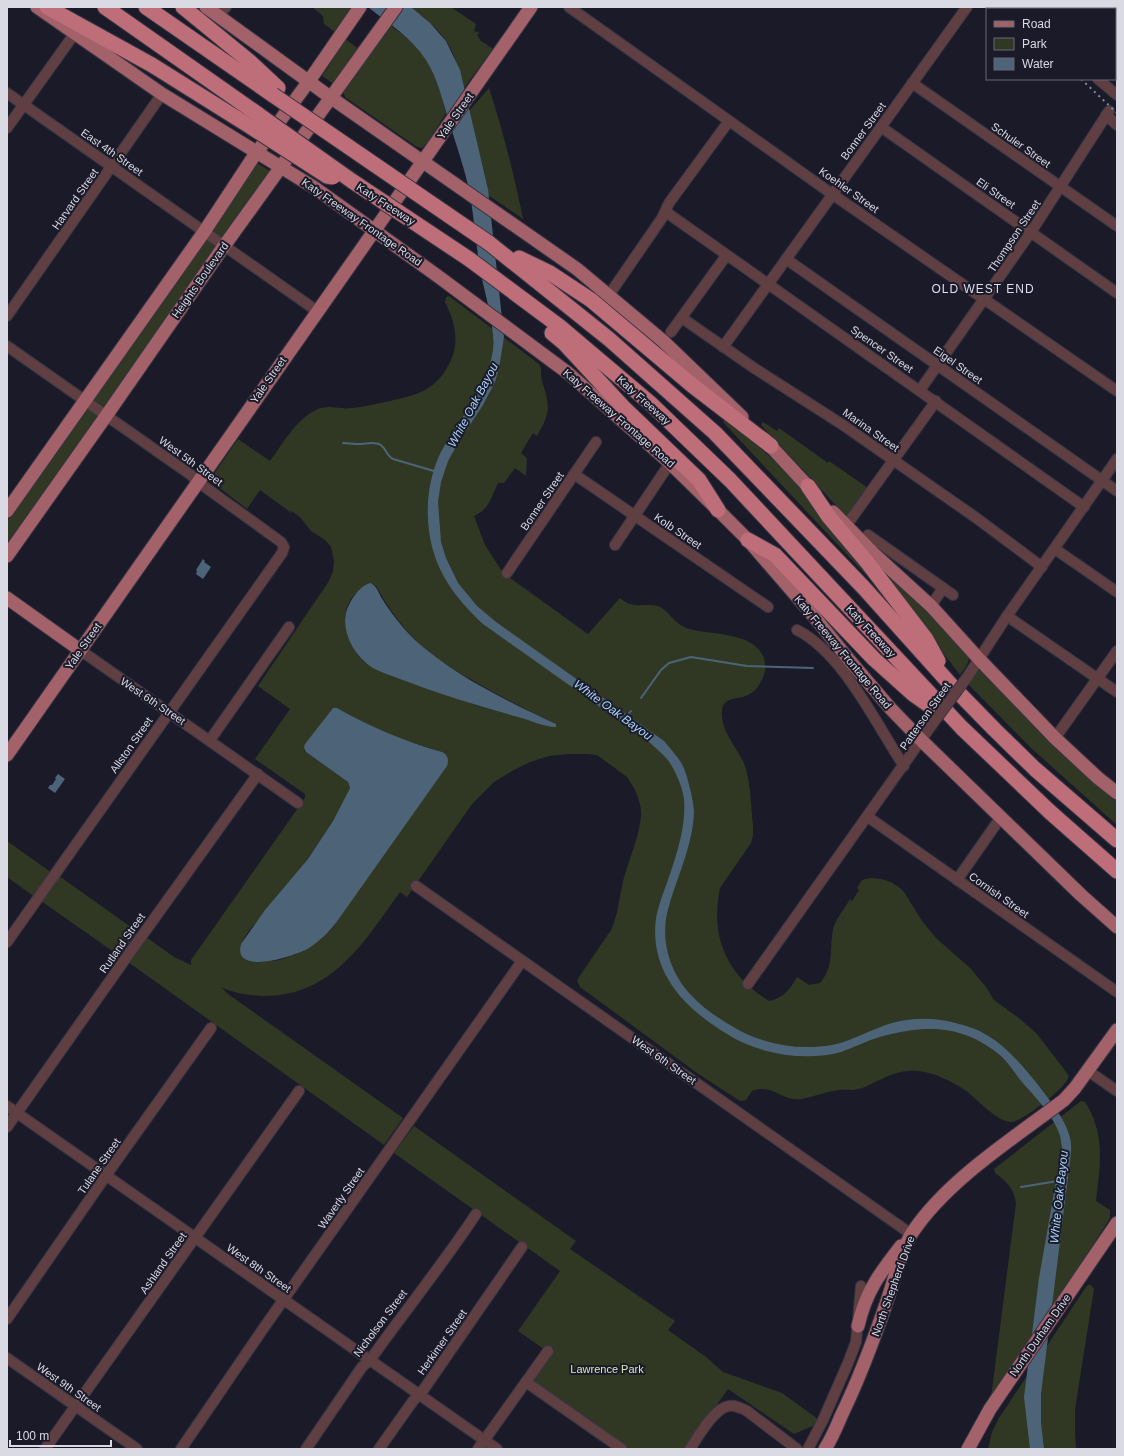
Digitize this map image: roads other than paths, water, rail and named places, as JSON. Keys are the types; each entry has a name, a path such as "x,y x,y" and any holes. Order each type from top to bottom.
{"highway":[{"path":"47,7 255,121"},
{"path":"105,7 255,121"},
{"path":"146,7 275,91"},
{"path":"183,7 249,61 275,91"},
{"name":"Katy Freeway","path":"275,91 323,130 489,243 609,339 715,433 864,588 951,685 995,730 1035,769 1117,840"},
{"name":"Katy Freeway","path":"255,121 327,176 352,181 469,259 559,326 650,403 712,462 962,728 1050,812 1117,870"},
{"path":"489,243 550,273 591,300 693,386 771,446"},
{"path":"469,259 564,343 625,409 699,480 718,510"},
{"path":"808,486 829,517 926,639 951,685"},
{"path":"748,540 775,555 874,659 913,694 962,728"}],"main road":[{"name":"Katy Freeway Frontage Road","path":"37,7 162,94 315,188 375,229 440,276 568,374 670,463 748,540 891,709 1080,895 1117,927"},
{"path":"206,7 222,11 330,97 544,246 609,295 663,341 771,446 873,553 931,606 1054,738 1117,793"},
{"path":"7,511 204,232 257,152 309,81 360,7"},
{"name":"Heights Boulevard","path":"7,556 224,246 396,7"},
{"name":"Yale Street","path":"7,755 531,7"},
{"name":"West 6th Street","path":"7,598 80,650"},
{"name":"North Shepherd Drive","path":"825,1449 869,1353 911,1234 937,1201 981,1162 1064,1100 1088,1071 1117,1030"},
{"name":"North Durham Drive","path":"968,1449 990,1409 1117,1224"},
{"path":"858,1326 867,1296 875,1282 911,1234"}],"street":[{"name":"Koehler Street","path":"569,7 832,194 1117,391"},
{"name":"Bonner Street","path":"723,347 966,7"},
{"path":"7,128 75,33"},
{"path":"1099,80 1117,97"},
{"name":"Schuler Street","path":"912,83 1117,226"},
{"name":"East 4th Street","path":"7,93 317,311"},
{"name":"Harvard Street","path":"7,316 162,94"},
{"name":"Thompson Street","path":"920,390 986,299 1107,113 1117,125"},
{"path":"609,295 666,212 670,203 729,121"},
{"name":"Eli Street","path":"881,127 1117,293"},
{"name":"Spencer Street","path":"666,212 726,256 920,390 1084,507"},
{"path":"671,332 726,256"},
{"name":"Eigel Street","path":"786,259 1117,491"},
{"name":"Marina Street","path":"682,318 766,376 837,421 975,517 1042,567"},
{"name":"West 5th Street","path":"7,346 191,475 198,482 281,542"},
{"path":"846,526 936,402"},
{"name":"Bonner Street","path":"507,573 596,442"},
{"name":"Patterson Street","path":"748,984 968,676 1007,616 1117,459"},
{"path":"615,545 670,463"},
{"name":"Kolb Street","path":"574,474 768,607"},
{"path":"868,535 953,595"},
{"name":"Allston Street","path":"7,942 282,553 284,547 281,542"},
{"path":"1055,548 1117,592"},
{"path":"931,606 943,588"},
{"path":"1007,616 1117,692"},
{"path":"210,740 289,627"},
{"path":"797,630 814,640 834,661 853,686 904,766"},
{"name":"West 6th Street","path":"80,650 298,803"},
{"path":"1054,738 1117,651"},
{"name":"Rutland Street","path":"7,1128 258,774"},
{"name":"Cornish Street","path":"868,817 1117,992"},
{"path":"957,880 1001,818"},
{"name":"West 6th Street","path":"416,886 911,1234"},
{"name":"Waverly Street","path":"181,1449 522,961"},
{"name":"Tulane Street","path":"7,1319 211,1028"},
{"path":"1088,1071 1117,1091"},
{"name":"Ashland Street","path":"45,1449 299,1091"},
{"name":"West 8th Street","path":"7,1106 497,1449"},
{"name":"Nicholson Street","path":"306,1449 362,1367 370,1360 476,1214"},
{"name":"Herkimer Street","path":"380,1449 429,1382 522,1247"},
{"name":"North Shepherd Drive","path":"808,1449 823,1420 856,1342 861,1286"},
{"path":"478,1449 548,1351"},
{"name":"West 9th Street","path":"7,1358 136,1449"},
{"path":"526,1382 622,1449"},
{"path":"690,1449 717,1412 729,1406 737,1406 747,1411 797,1449"}],"water":[{"name":"White Oak Bayou","path":"368,7 411,7 430,23 446,41 460,70 488,189 504,337 495,382 483,405 448,461 441,482 438,502 441,542 446,558 458,583 477,606 496,622 664,741 682,764 693,802 693,824 688,848 669,906 665,930 668,954 672,966 677,977 692,996 710,1012 742,1032 766,1041 792,1046 819,1047 832,1045 847,1041 892,1023 912,1019 940,1020 969,1027 991,1037 1005,1048 1029,1074 1056,1108 1068,1131 1071,1141 1071,1149 1041,1394 1041,1423 1044,1449 1030,1449 1024,1397 1039,1278 1062,1147 1060,1135 1048,1113 1001,1056 974,1038 959,1033 930,1029 899,1032 877,1038 841,1052 827,1055 797,1056 767,1051 739,1041 711,1024 697,1012 684,1000 664,972 658,955 655,937 657,912 677,852 684,817 683,794 670,763 665,756 648,741 483,624 456,595 440,570 434,554 428,518 428,500 431,483 435,466 442,450 485,378 493,350 493,332 480,269 468,185 437,82 426,60 414,45 399,31"},
{"path":"203,559 205,561 204,562 211,567 203,579 196,574 196,570"},
{"path":"370,583 378,590 388,608 401,625 430,653 446,665 482,687 519,707 556,724 556,727 542,725 444,695 381,672 369,665 360,657 352,646 345,626 345,620 347,609 355,595 358,591"},
{"path":"333,708 337,708 388,733 442,752 448,758 447,766 338,920 325,935 309,948 292,955 267,961 255,962 246,960 241,954 241,944 265,910 308,859 333,821 350,788 348,782 306,752 304,748 305,744"},
{"path":"58,774 65,779 55,793 48,788 52,785"}],"waterway":[{"path":"343,443 378,444 381,445 393,459 434,471"},
{"path":"641,698 661,670 669,663 691,657 747,666 813,668"},
{"name":"White Oak Bayou","path":"627,716 631,711"},
{"name":"White Oak Bayou","path":"1021,1187 1058,1181"}],"railway":[{"path":"1082,80 1117,113"}],"district":[{"name":"OLD WEST END","path":"983,289"}],"park label":[{"name":"Lawrence Park","path":"607,1369"}]}
